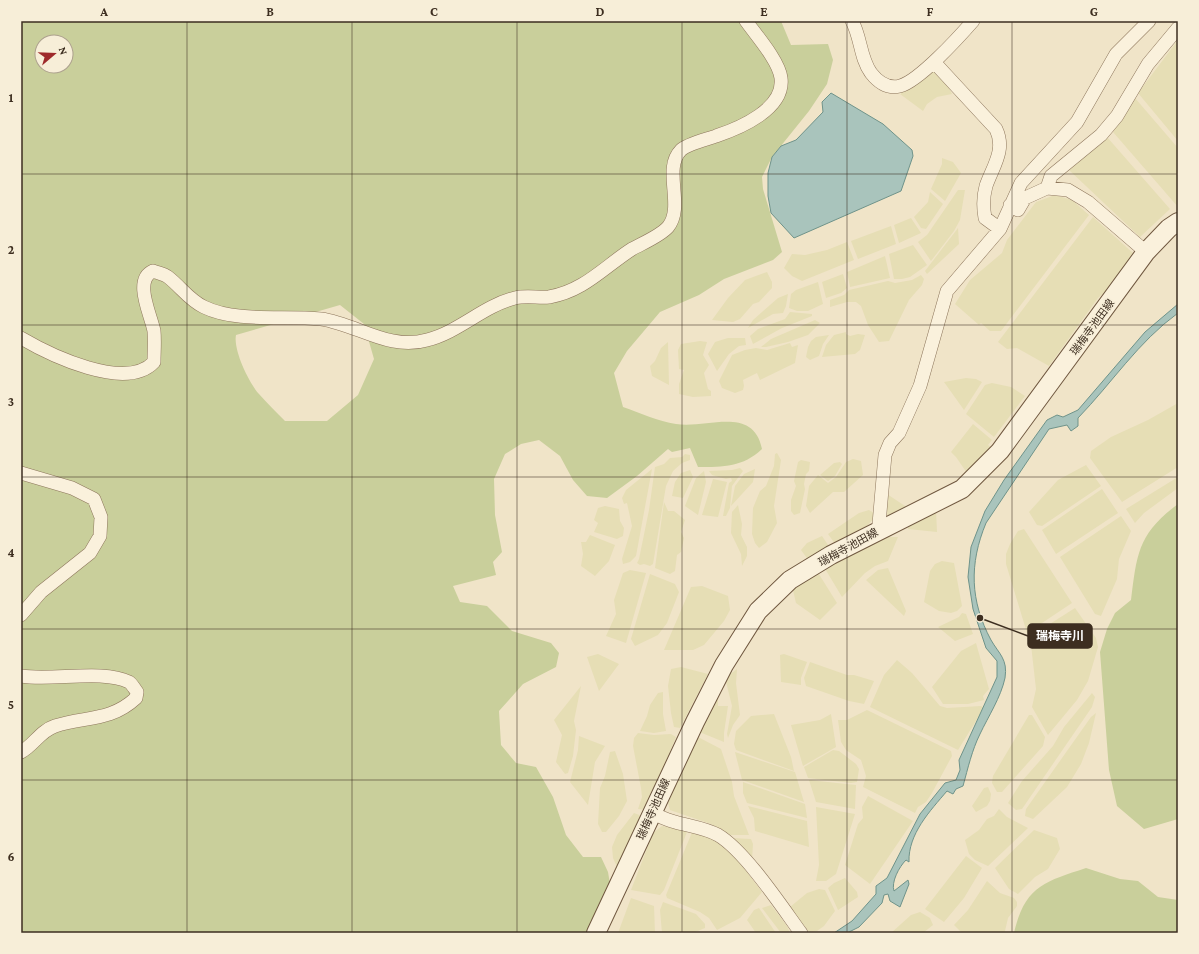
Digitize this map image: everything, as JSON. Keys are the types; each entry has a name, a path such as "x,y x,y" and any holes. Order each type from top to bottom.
{"main road":[{"name":"瑞梅寺池田線","path":"596,933 652,814 675,761 724,665 758,612 790,580 881,529 962,489 1000,451 1146,252 1169,228 1178,222"}],"street":[{"path":"21,338 38,348 80,365 103,371 135,373 148,369 154,362 154,332 143,287 144,278 153,271 167,276 191,299 204,307 229,314 323,320 387,340 409,343 427,340 458,328 500,303 516,297 548,297 572,290 602,273 630,251 667,228 673,219 675,198 672,179 676,158 682,149 736,129 762,114 779,95 781,79 776,64 746,21"},
{"path":"852,21 856,27 862,53 870,71 882,84 891,86 900,86 934,62 973,21"},
{"path":"881,529 879,524 885,455 890,443 899,433 920,386 947,291 1000,229 1010,205 1026,177 1076,122 1116,54 1149,21"},
{"path":"1047,188 1051,176 1101,135 1117,116 1148,64 1178,28"},
{"path":"934,62 996,128 1000,137 1000,149 986,187 983,203 985,218 1000,229"},
{"path":"1010,205 1018,210 1025,198 1047,188 1068,190 1088,202 1146,252"},
{"path":"21,473 72,488 94,499 101,517 100,536 90,553 41,592 21,616"},
{"path":"21,676 50,678 93,676 119,679 130,683 136,692 136,698 117,712 98,718 56,726 43,731 21,752"},
{"path":"652,814 674,822 704,829 719,836 757,875 801,933"}],"shaded area":[{"path":"1178,40 1178,141 1138,93"},
{"path":"932,69 949,88 952,94 937,97 927,104 923,111 900,94"},
{"path":"1135,98 1178,148 1178,207 1113,132"},
{"path":"1107,137 1170,209 1140,237 1069,170"},
{"path":"942,158 953,162 961,173 945,201 931,189 942,164"},
{"path":"958,190 965,190 960,220 954,231 931,261 918,242 927,235"},
{"path":"930,192 943,204 926,229 921,228 914,217 928,202"},
{"path":"1055,195 1072,200 1089,215 1001,331 990,331 981,323 979,325 955,304 970,280 1002,253 1007,240 1036,202"},
{"path":"1093,217 1134,254 1106,291 1098,298 1049,366 1017,348 1007,349 998,342"},
{"path":"911,218 921,233 899,243 894,225"},
{"path":"891,226 896,244 858,259 851,241"},
{"path":"958,228 959,244 927,274 925,271"},
{"path":"847,242 854,260 802,281 792,276 784,268 792,254 805,255 827,250"},
{"path":"913,245 927,265 910,277 894,279 889,254"},
{"path":"885,256 890,278 850,287 847,272"},
{"path":"767,272 772,282 772,288 759,302 753,304 740,319 733,322 712,320 728,298 745,280"},
{"path":"843,274 847,288 841,293 826,298 822,282"},
{"path":"921,275 924,279 922,285 909,300 889,341 879,342 868,325 861,306 856,302 847,302 830,307 830,300 844,295 849,290 888,281 895,283 912,280"},
{"path":"818,282 823,304 808,311 797,311 789,308 791,294 796,290"},
{"path":"788,294 783,313 773,314 748,328 753,320 778,298"},
{"path":"790,312 812,314 812,316 782,328 753,344 750,336 758,329 785,319"},
{"path":"815,320 820,323 808,335 788,342 761,347 771,339"},
{"path":"846,332 846,334 850,336 858,334 865,335 860,350 855,354 822,357 826,345 834,335"},
{"path":"829,335 823,344 819,356 810,360 806,357 811,341 816,337"},
{"path":"728,338 745,338 746,345 739,346 729,354 717,371 708,354 715,342"},
{"path":"700,341 707,342 703,355 709,365 704,373 708,389 711,391 711,396 693,397 679,394 679,384 684,370 679,369 678,350 681,344"},
{"path":"668,342 669,385 652,376 650,366 655,361 661,348"},
{"path":"790,343 792,347 798,345 795,363 760,380 757,373 743,380 743,390 735,393 722,388 719,381 732,355 745,350 756,348 767,350"},
{"path":"966,378 976,379 982,382 964,410 944,382"},
{"path":"992,383 1011,387 1025,396 994,437 966,414 985,385"},
{"path":"1178,403 1178,467 1122,502 1090,458 1091,451 1111,437 1148,420"},
{"path":"973,424 992,440 988,445 991,447 967,473 951,452"},
{"path":"777,453 781,460 774,506 777,523 767,542 759,548 755,543 752,534 753,508 760,491 766,486 774,466 775,454"},
{"path":"685,454 690,455 690,460 682,463 673,471 666,486 653,564 650,566 644,564 640,565 637,563 649,510 655,467 664,464 670,458 682,457"},
{"path":"853,459 861,461 863,475 844,492 833,492 810,513 806,506 809,486 818,475 828,483 836,477 846,462"},
{"path":"801,460 810,462 809,471 806,474 804,484 805,489 800,513 794,515 791,511 791,500 796,486 794,481 798,462"},
{"path":"840,462 842,464 835,476 828,481 820,475 834,463"},
{"path":"1086,465 1101,486 1042,526 1037,525 1029,512 1058,480"},
{"path":"740,468 743,471 732,486 730,508 726,516 723,516 729,483 732,481 731,478 726,479 712,475 709,471 732,470"},
{"path":"652,469 636,556 630,562 623,564 622,559 632,526 627,503 624,504 622,498 626,490"},
{"path":"755,469 753,482 731,506 735,486 744,474"},
{"path":"690,470 693,477 683,498 672,496 675,482 681,473"},
{"path":"704,471 706,482 698,515 685,506 696,478"},
{"path":"1178,477 1178,488 1144,513 1135,523 1126,509"},
{"path":"713,479 727,482 718,517 702,515"},
{"path":"1102,489 1118,513 1056,554 1042,530"},
{"path":"887,494 908,508 890,517 885,513"},
{"path":"664,502 668,511 674,511 685,520 681,532 684,538 681,552 677,555 675,571 670,574 655,568"},
{"path":"738,505 742,524 741,535 747,547 747,556 742,566 741,554 731,533 732,512"},
{"path":"605,506 619,509 620,521 624,528 623,536 617,539 594,532 598,523 594,520 598,508"},
{"path":"869,510 874,513 873,519 868,525 836,545 828,534 859,513"},
{"path":"936,510 937,532 908,529 908,526"},
{"path":"1121,516 1131,531 1119,559 1117,579 1101,616 1095,614 1060,557"},
{"path":"1024,529 1072,603 1027,633 1006,564 1006,554 1010,544 1018,531"},
{"path":"590,535 615,545 609,561 595,576 581,566 583,554 581,542 586,542"},
{"path":"822,536 830,548 809,561 801,550 807,543"},
{"path":"898,537 888,561 875,566 865,573 842,597 824,567 880,538"},
{"path":"942,561 954,563 962,606 957,611 951,613 939,611 924,602 930,571 935,564"},
{"path":"888,568 906,611 904,616 866,580 878,570"},
{"path":"630,570 646,573 626,643 606,636 616,614 614,600 623,573"},
{"path":"817,571 837,603 820,620 796,603 792,586"},
{"path":"650,574 675,584 679,592 667,623 658,635 635,646 631,639"},
{"path":"702,586 728,596 730,610 724,621 704,645 693,650 664,650 691,587"},
{"path":"1075,608 1096,638 1098,647 1088,681 1077,700 1048,735 1032,707 1036,689 1031,645 1034,634"},
{"path":"962,613 966,614 973,634 955,641 938,627 959,617"},
{"path":"976,643 989,689 983,696 984,700 968,704 943,704 932,687 961,651"},
{"path":"598,654 619,664 599,691 587,657"},
{"path":"784,654 807,662 801,678 801,685 781,682 780,655"},
{"path":"897,660 912,673 940,706 947,708 981,706 984,708 958,750 870,707 884,675"},
{"path":"810,662 847,675 854,675 874,681 864,704 849,701 806,686 804,678"},
{"path":"681,667 708,674 680,728 674,727 668,686 671,669"},
{"path":"737,669 736,683 740,715 733,725 728,738 727,734 732,706 725,678"},
{"path":"581,686 574,721 576,730 573,756 568,773 565,774 556,762 562,735 554,720"},
{"path":"663,692 663,714 666,731 654,733 640,731 650,705 658,693"},
{"path":"1092,693 1095,697 1092,707 1022,809 1016,810 1008,803 1022,781 1053,746 1064,727"},
{"path":"718,695 718,706 728,706 724,742 697,731"},
{"path":"867,710 951,751 952,756 932,793 926,802 918,807 915,813 863,787 866,776 861,760 846,750 841,742 838,720 847,720"},
{"path":"1096,713 1089,743 1081,764 1067,787 1033,819 1025,816 1026,809 1091,717"},
{"path":"774,714 791,757 794,771 736,750 734,744 736,731 751,716"},
{"path":"831,714 836,747 803,766 791,725 820,720"},
{"path":"1029,715 1032,715 1045,737 1043,746 1002,792 997,792 992,783 993,776"},
{"path":"638,733 654,735 671,734 676,737 646,810 638,809 642,797 633,746 634,738"},
{"path":"579,736 605,746 595,762 588,805 570,782 578,750"},
{"path":"698,737 721,749 732,782 734,796 749,835 730,835 711,824 670,810 668,803 694,739"},
{"path":"833,750 839,751 856,764 859,769 857,782 851,783 808,778 804,767"},
{"path":"615,751 623,774 627,801 619,816 606,832 602,832 598,824 600,788 605,776 610,752"},
{"path":"735,752 795,772 804,802 742,780"},
{"path":"809,780 856,785 855,809 816,802"},
{"path":"743,782 805,804 807,818 747,803 743,793"},
{"path":"988,787 991,794 990,801 987,806 976,812 972,806 984,788"},
{"path":"868,796 913,821 870,884 845,865 858,824 863,818 862,807"},
{"path":"748,806 807,821 809,847 755,831 754,818"},
{"path":"816,807 855,814 836,874 826,881 816,881 819,865"},
{"path":"999,809 1007,817 1028,828 988,866 975,860 969,854 965,840 979,830 987,819 994,816"},
{"path":"634,813 642,816 617,867 613,858 612,847 617,835"},
{"path":"662,826 679,828 687,832 664,890 660,895 631,890 653,833"},
{"path":"693,830 718,840 737,859 762,892 740,918 717,930 709,918 700,912 667,898 666,895"},
{"path":"1034,830 1057,838 1060,849 1048,869 1035,877 1018,894 1009,889 995,868"},
{"path":"732,838 751,839 753,844 752,860"},
{"path":"966,856 982,868 964,898 944,922 925,909"},
{"path":"845,878 857,892 858,897 838,910 828,888 834,883"},
{"path":"987,881 1000,893 1014,898 1017,902 1017,906 1008,918 1005,931 1004,933 962,933 954,925 968,910"},
{"path":"819,889 825,890 835,911 824,926 817,931 809,932 790,907 807,893"},
{"path":"631,898 654,906 655,933 618,933"},
{"path":"663,902 696,914 705,924 705,928 693,933 662,933 660,910"},
{"path":"771,905 787,926 790,933 781,933 762,908"},
{"path":"759,908 776,933 756,933 747,920 754,910"},
{"path":"920,912 930,918 933,925 923,933 891,933 911,915"}],"green space":[{"path":"21,21 781,21 791,45 828,44 833,60 827,84 809,111 772,157 762,177 763,189 782,252 773,260 724,279 699,295 660,312 627,351 614,373 623,407 656,419 676,424 739,423 749,427 757,435 762,449 748,459 733,465 698,467 690,448 672,452 668,449 637,476 607,498 587,496 573,480 560,456 539,440 521,444 505,454 494,479 495,515 502,552 493,562 496,575 453,586 460,602 487,606 512,631 551,643 559,653 556,667 523,684 499,711 501,745 516,763 536,767 553,797 566,835 583,857 601,857 608,872 610,884 596,933 21,933","holes":["340,305 364,324 374,359 358,395 327,421 285,421 255,389 243,366 237,349 236,335"]},
{"path":"1178,504 1178,819 1144,829 1117,806 1109,770 1100,652 1107,629 1115,613 1131,600 1135,569 1147,535 1165,515"},
{"path":"1086,868 1120,879 1138,881 1158,897 1178,900 1178,933 1014,933 1024,905 1038,888 1059,877"}],"water":[{"path":"831,93 883,124 912,150 913,156 901,191 794,238 771,213 768,196 768,173 772,157 781,146 796,140 823,112 822,102"},
{"path":"1178,304 1178,313 1150,337 1126,363 1078,418 1078,426 1071,431 1067,425 1049,429 986,523 980,538 974,582 979,611 984,625 1004,661 1006,671 1001,692 977,740 963,786 956,789 953,794 947,791 927,815 912,842 909,862 906,860 896,875 893,887 894,891 908,880 909,884 900,907 890,901 888,894 884,895 882,903 859,927 847,933 834,933 852,921 876,894 876,886 887,878 920,814 945,783 956,780 960,770 959,760 997,677 997,661 986,648 973,609 968,577 971,547 985,511 1004,480 1047,420 1057,415 1063,417 1078,410 1145,332"}],"place":[{"name":"瑞梅寺川","path":"980,618"}]}
